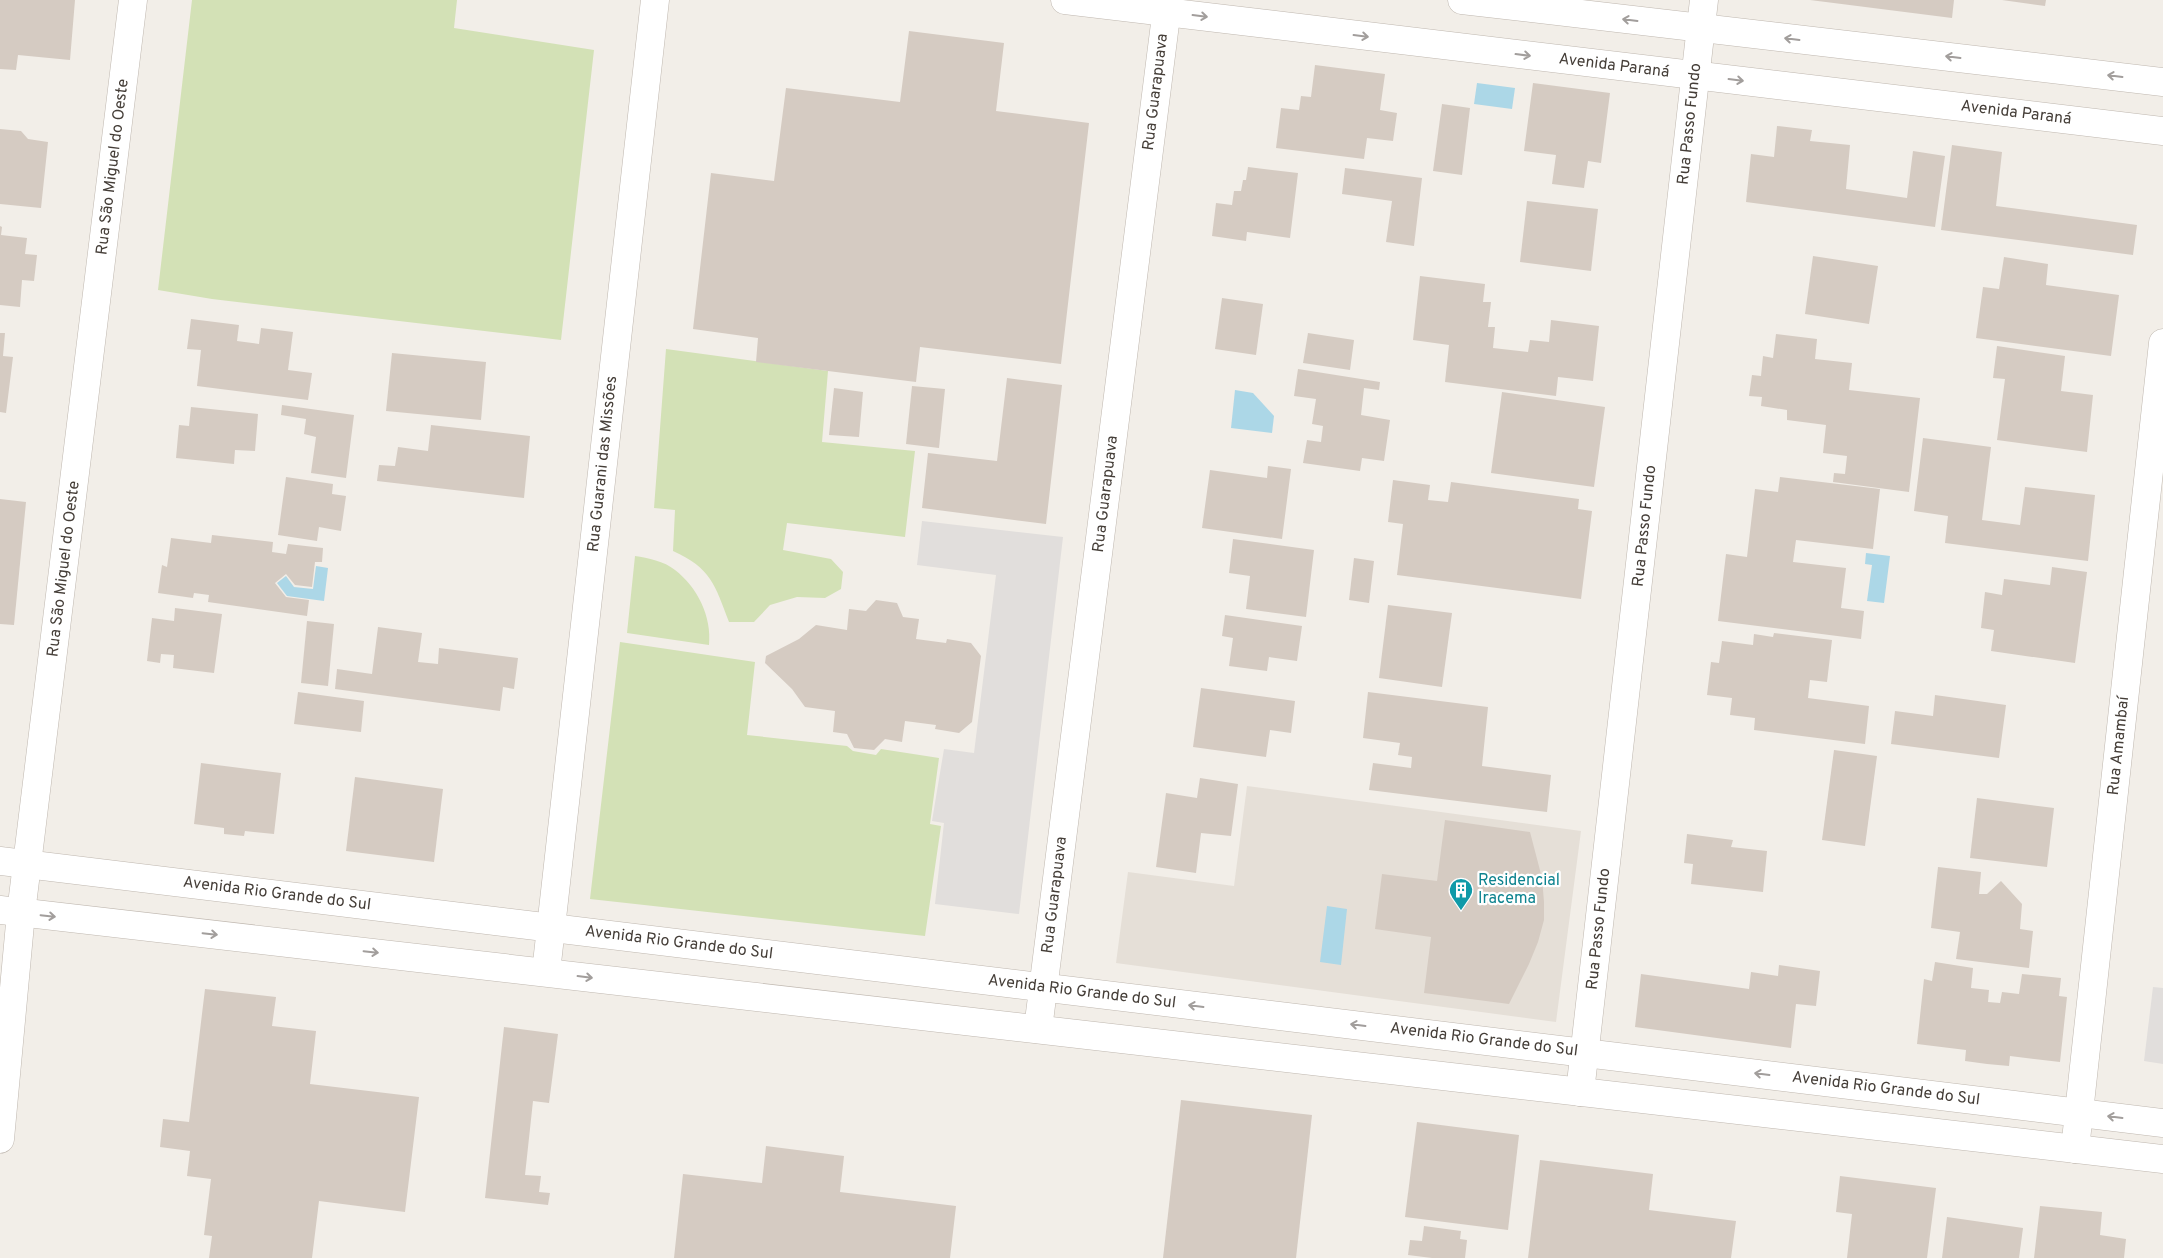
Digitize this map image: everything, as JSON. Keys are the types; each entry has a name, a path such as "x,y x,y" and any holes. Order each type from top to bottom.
{"street":[{"name":"Rua São Miguel do Oeste","path":"0,1139 11,912 27,864 133,0"},
{"name":"Rua Guarani das Missões","path":"546,972 656,0"},
{"name":"Avenida Paraná","path":"1065,0 1167,6 1696,76 2163,131"},
{"path":"1462,0 2163,82"},
{"name":"Rua Passo Fundo","path":"1580,1092 1704,0"},
{"name":"Rua Guarapuava","path":"1038,1030 1167,6"},
{"name":"Rua Amambaí","path":"2075,1149 2163,343"},
{"name":"Avenida Rio Grande do Sul","path":"0,861 2163,1123"},
{"path":"11,912 2163,1159"}],"shaded area":[{"path":"922,521 1063,537 1019,914 935,904 944,823 932,821 944,749 974,753 996,575 917,565"},
{"path":"1247,786 1581,831 1556,1022 1116,963 1128,872 1234,886"},
{"path":"2153,987 2163,988 2163,1064 2144,1061"}],"green space":[{"path":"192,0 457,0 454,28 594,50 561,340 212,299 158,290"},
{"path":"666,349 828,371 822,442 915,451 905,537 787,523 783,550 831,559 843,572 841,589 825,598 797,597 770,605 754,622 729,622 720,598 704,571 686,557 673,551 675,510 654,508"},
{"path":"635,556 666,564 690,585 705,613 708,623 709,645 627,633"},
{"path":"620,642 755,662 747,735 847,746 853,751 876,755 881,749 939,758 930,824 941,826 925,936 590,899"}],"water":[{"path":"1477,83 1515,88 1512,109 1474,104"},
{"path":"1235,390 1253,393 1274,416 1272,433 1231,428"},
{"path":"1866,553 1890,556 1884,603 1867,601 1872,565 1865,564"},
{"path":"316,566 328,568 324,601 287,596 277,583 286,576 294,587 313,589"},
{"path":"1327,906 1347,909 1341,965 1320,962"}],"building":[{"path":"0,0 75,0 70,60 18,55 16,70 0,69"},
{"path":"1810,0 1954,0 1952,18"},
{"path":"2002,0 2046,0 2045,6"},
{"path":"909,31 1004,43 996,111 1089,123 1061,364 920,347 916,382 756,362 758,338 693,329 711,173 774,181 786,88 900,102"},
{"path":"1315,65 1385,74 1380,110 1397,113 1393,141 1367,138 1364,159 1276,148 1281,108 1299,110 1301,96 1311,97"},
{"path":"1533,83 1610,93 1601,163 1588,161 1584,188 1552,184 1556,155 1524,151"},
{"path":"1442,104 1470,108 1462,175 1433,171"},
{"path":"1777,126 1812,130 1810,141 1850,145 1846,189 1907,198 1913,151 1945,156 1935,227 1746,202 1751,154 1774,157"},
{"path":"0,129 21,131 28,139 48,142 41,208 0,204"},
{"path":"1952,145 2002,152 1996,206 2137,225 2133,255 1941,230"},
{"path":"1248,167 1298,173 1290,238 1247,232 1246,241 1212,236 1216,203 1232,205 1234,191 1241,191 1243,180 1246,180"},
{"path":"1345,168 1422,178 1414,246 1386,242 1392,201 1342,194"},
{"path":"1527,201 1598,209 1591,271 1520,262"},
{"path":"0,226 2,227 1,235 27,238 25,254 37,255 34,281 22,280 20,307 0,305"},
{"path":"1813,256 1878,266 1869,324 1805,314"},
{"path":"2004,257 2048,264 2046,285 2119,295 2111,356 1976,338 1983,287 1999,289"},
{"path":"1420,276 1485,284 1483,302 1491,302 1488,327 1495,327 1493,348 1528,352 1530,340 1549,342 1551,320 1599,326 1593,381 1558,377 1556,396 1445,382 1449,345 1413,340"},
{"path":"1222,298 1263,304 1256,355 1215,349"},
{"path":"191,319 239,325 237,341 259,344 261,328 293,332 288,370 312,373 308,400 197,386 201,350 187,349"},
{"path":"0,333 5,333 3,356 13,357 6,413 0,412"},
{"path":"1308,333 1354,340 1350,370 1303,363"},
{"path":"1776,334 1817,339 1815,359 1852,363 1849,390 1920,398 1909,492 1833,482 1834,473 1845,474 1847,456 1823,453 1826,425 1787,420 1787,410 1761,406 1762,397 1749,396 1752,375 1761,376 1763,356 1773,358"},
{"path":"1997,346 2065,356 2061,391 2093,395 2087,452 1997,440 2005,379 1993,378"},
{"path":"392,353 486,362 481,420 386,411"},
{"path":"1298,369 1380,382 1379,390 1364,388 1361,415 1390,420 1384,461 1362,458 1360,471 1303,463 1307,440 1321,442 1323,426 1312,424 1316,399 1294,396"},
{"path":"1007,378 1062,385 1046,524 922,508 928,453 997,461"},
{"path":"912,386 945,389 939,448 906,444"},
{"path":"834,388 863,392 859,437 829,435"},
{"path":"1502,392 1605,407 1594,487 1491,473"},
{"path":"282,405 354,415 346,478 311,473 316,437 304,434 306,419 281,415"},
{"path":"191,407 258,414 255,451 235,450 234,464 176,458 179,425 189,426"},
{"path":"431,425 530,436 524,498 377,481 379,465 395,466 398,447 428,451"},
{"path":"1923,438 1991,447 1982,520 2020,525 2025,487 2095,495 2088,561 1945,543 1948,516 1914,511"},
{"path":"1268,466 1291,469 1282,539 1202,528 1210,470 1267,478"},
{"path":"286,477 333,484 332,494 346,496 341,531 319,527 317,541 278,535"},
{"path":"1780,477 1880,489 1873,549 1796,540 1793,562 1846,568 1841,608 1864,611 1861,639 1718,621 1726,554 1747,557 1755,489 1778,492"},
{"path":"1393,480 1430,485 1428,500 1448,502 1451,482 1579,499 1578,509 1592,511 1581,599 1397,575 1403,524 1388,522"},
{"path":"0,499 26,502 14,625 0,624"},
{"path":"212,535 273,542 272,552 286,554 288,544 323,548 322,562 315,562 312,587 295,585 286,574 275,583 286,597 309,600 307,616 208,602 209,595 194,593 193,598 158,593 162,565 167,567 171,538 211,543"},
{"path":"1233,539 1314,550 1306,617 1246,609 1250,576 1229,573"},
{"path":"1354,558 1374,561 1369,603 1349,600"},
{"path":"2052,567 2087,572 2075,663 1991,651 1994,630 1981,628 1985,592 2002,595 2004,579 2050,585"},
{"path":"876,600 897,603 903,617 919,619 916,639 946,643 947,639 971,643 981,656 972,722 959,733 935,729 936,725 905,721 902,742 885,739 874,750 854,748 847,734 833,732 835,711 805,707 792,689 765,663 766,656 799,639 816,625 847,630 849,609 866,611"},
{"path":"1388,605 1452,613 1442,687 1379,678"},
{"path":"175,608 222,614 214,673 173,668 174,655 161,654 160,663 147,661 152,618 174,621"},
{"path":"1225,615 1302,626 1297,661 1269,657 1267,671 1229,666 1233,638 1222,636"},
{"path":"307,621 334,624 328,686 301,683"},
{"path":"378,627 422,633 418,662 438,664 439,648 518,658 514,689 503,687 500,711 335,689 337,669 372,674"},
{"path":"1774,633 1832,640 1827,682 1810,680 1808,698 1869,706 1865,744 1754,730 1755,718 1730,715 1732,698 1707,695 1711,662 1719,663 1722,641 1753,645 1754,634 1773,637"},
{"path":"1201,688 1295,701 1291,733 1270,730 1266,757 1193,747"},
{"path":"298,692 364,701 361,732 294,724"},
{"path":"1368,692 1488,707 1482,766 1551,775 1547,812 1369,790 1373,763 1411,768 1412,757 1398,755 1400,743 1363,738"},
{"path":"1935,695 2006,705 1999,758 1891,744 1895,711 1933,716"},
{"path":"1834,750 1877,756 1865,846 1822,840"},
{"path":"201,763 281,773 274,834 245,831 244,836 224,834 224,828 194,824"},
{"path":"355,777 443,789 434,862 346,851"},
{"path":"1200,778 1238,784 1231,836 1201,833 1196,873 1156,867 1166,793 1197,798"},
{"path":"1977,798 2054,808 2047,867 1970,858"},
{"name":"Residencial Iracema","path":"1445,820 1530,832 1542,878 1544,920 1529,964 1509,1004 1424,993 1431,937 1375,929 1382,874 1437,881"},
{"path":"1687,834 1733,840 1731,847 1767,851 1763,892 1691,884 1693,864 1684,863"},
{"path":"1938,867 1981,872 1979,894 1987,894 2001,881 2022,904 2020,929 2033,931 2029,968 1956,959 1960,932 1931,928"},
{"path":"1935,962 1973,968 1971,988 1989,990 1988,1002 2000,1003 2002,992 2019,994 2022,974 2061,978 2059,996 2067,997 2060,1062 2010,1056 2009,1066 1987,1064 1965,1061 1966,1050 1917,1044 1924,979 1932,981"},
{"path":"1779,965 1820,971 1816,1006 1796,1004 1791,1048 1635,1027 1641,974 1749,989 1751,972 1778,976"},
{"path":"205,989 276,997 272,1026 316,1031 310,1084 419,1097 405,1212 319,1201 312,1258 209,1258 212,1236 204,1235 211,1179 187,1176 190,1151 160,1147 163,1119 189,1122"},
{"path":"504,1027 558,1034 549,1103 533,1101 525,1175 541,1176 539,1192 550,1193 548,1205 485,1198"},
{"path":"1181,1100 1312,1115 1296,1258 1163,1258"},
{"path":"1417,1122 1519,1135 1508,1230 1405,1217"},
{"path":"766,1146 844,1156 840,1192 956,1206 950,1258 674,1258 683,1174 762,1183"},
{"path":"1540,1160 1653,1174 1649,1210 1736,1221 1731,1258 1528,1258"},
{"path":"1840,1176 1936,1188 1927,1258 1847,1258 1852,1214 1836,1212"},
{"path":"2040,1206 2102,1212 2100,1235 2126,1239 2124,1258 2034,1258"},
{"path":"1947,1217 2023,1228 2019,1258 1942,1258"},
{"path":"1424,1226 1461,1231 1460,1239 1467,1240 1465,1258 1432,1258 1408,1255 1410,1240 1422,1241"}],"place":[{"name":"Residencial Iracema","path":"1461,911"}]}
